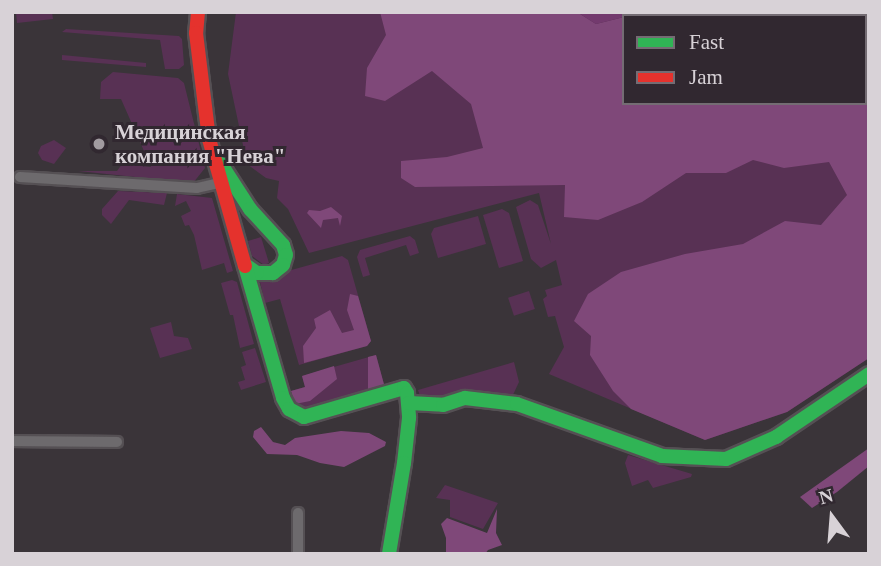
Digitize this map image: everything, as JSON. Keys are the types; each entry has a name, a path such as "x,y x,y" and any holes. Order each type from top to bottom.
{"street":[{"path":"198,12 197,43 209,139 226,182 245,265 283,398 289,409 304,417 404,388 409,402 404,463 389,554"},
{"path":"20,177 197,188 226,182"},
{"path":"226,182 283,245 286,256 283,265 273,272 257,273 245,265"},
{"path":"409,402 443,405 465,398 517,404 662,456 726,459 776,437 869,374"},
{"path":"12,441 117,442"},
{"path":"298,513 298,554"}],"shaded area":[{"path":"16,12 52,12 53,19 17,23"},
{"path":"236,12 869,12 869,358 787,412 705,440 549,374 564,347 555,316 548,317 543,299 547,296 545,290 562,285 556,260 541,268 531,259 516,207 530,200 538,205 551,244 539,193 309,253 288,209 277,198 279,181 266,178 247,164 228,74"},
{"path":"380,12 577,12 596,24 622,18 622,105 867,105 867,14 764,14 869,12 869,358 787,412 705,440 631,409 613,391 590,355 591,336 574,321 588,294 621,272 685,254 743,244 785,221 821,225 847,195 829,162 784,168 753,160 726,173 686,173 642,202 598,220 564,217 565,185 415,187 401,178 401,161 447,157 483,148 471,104 432,71 385,101 365,96 367,68 386,35"},
{"path":"577,12 644,12 622,14 622,18 596,24"},
{"path":"66,29 179,36 182,39 184,65 179,69 165,69 160,40 62,32"},
{"path":"62,55 146,63 146,67 62,60"},
{"path":"113,72 178,78 184,83 205,168 193,183 78,171 117,171 122,164 151,167 121,99 100,99 101,82"},
{"path":"54,140 66,148 54,164 42,160 38,153 41,146"},
{"path":"118,191 167,193 164,205 129,200 111,224 102,215 102,209"},
{"path":"177,194 212,198 233,271 227,273 224,263 202,270 194,235 189,225 185,226 181,216 191,211 186,201 175,206"},
{"path":"331,207 342,216 340,226 338,218 323,220 321,228 307,213 309,210 320,211"},
{"path":"502,209 509,213 523,261 499,268 483,215"},
{"path":"478,216 486,244 438,258 431,234 434,228"},
{"path":"410,236 415,240 419,253 410,256 406,245 365,258 370,275 363,277 357,257 360,250"},
{"path":"261,237 269,263 264,265 252,256 248,241"},
{"path":"342,256 348,260 371,341 367,346 299,365 280,299 265,303 260,282 266,277"},
{"path":"232,280 237,282 254,344 240,348 233,315 230,315 221,283"},
{"path":"529,291 535,309 514,316 508,298"},
{"path":"350,294 358,296 371,341 367,346 304,363 303,346 316,328 314,319 330,310 342,333 354,330 347,310"},
{"path":"171,322 174,336 188,338 192,349 160,358 150,328"},
{"path":"255,348 266,382 241,390 238,382 245,380 241,367 246,365 242,352"},
{"path":"376,355 385,388 308,412 295,404 291,391 305,387 302,376"},
{"path":"376,355 385,388 368,393 368,357"},
{"path":"514,362 519,382 511,399 445,399 420,396 418,390"},
{"path":"334,366 337,379 310,401 295,404 291,391 305,387 302,376"},
{"path":"261,427 273,442 285,445 295,438 341,431 369,433 386,442 385,446 344,467 297,455 267,454 253,437 254,431"},
{"path":"869,448 869,466 837,492 812,508 800,497"},
{"path":"628,455 692,474 691,477 653,488 648,480 632,486 625,463"},
{"path":"445,485 498,503 483,529 450,517 450,500 436,498"},
{"path":"497,509 496,533 502,545 488,550 485,554 446,554 446,538 441,524 447,518 487,533"}],"waterway":[{"path":"784,12 791,14"}],"traffic: fast":[{"path":"221,164 250,209 283,245 286,255 283,265 273,273 257,273 245,265"},
{"path":"245,266 283,398 289,409 304,417 404,388 407,393 409,418 404,463 389,554"},
{"path":"409,403 443,405 465,398 517,404 662,456 726,459 776,437 869,374"}],"traffic: jam":[{"path":"198,12 196,33 209,139 245,266"}],"place":[{"name":"Медицинская компания \"Нева\"","path":"99,144"}]}
